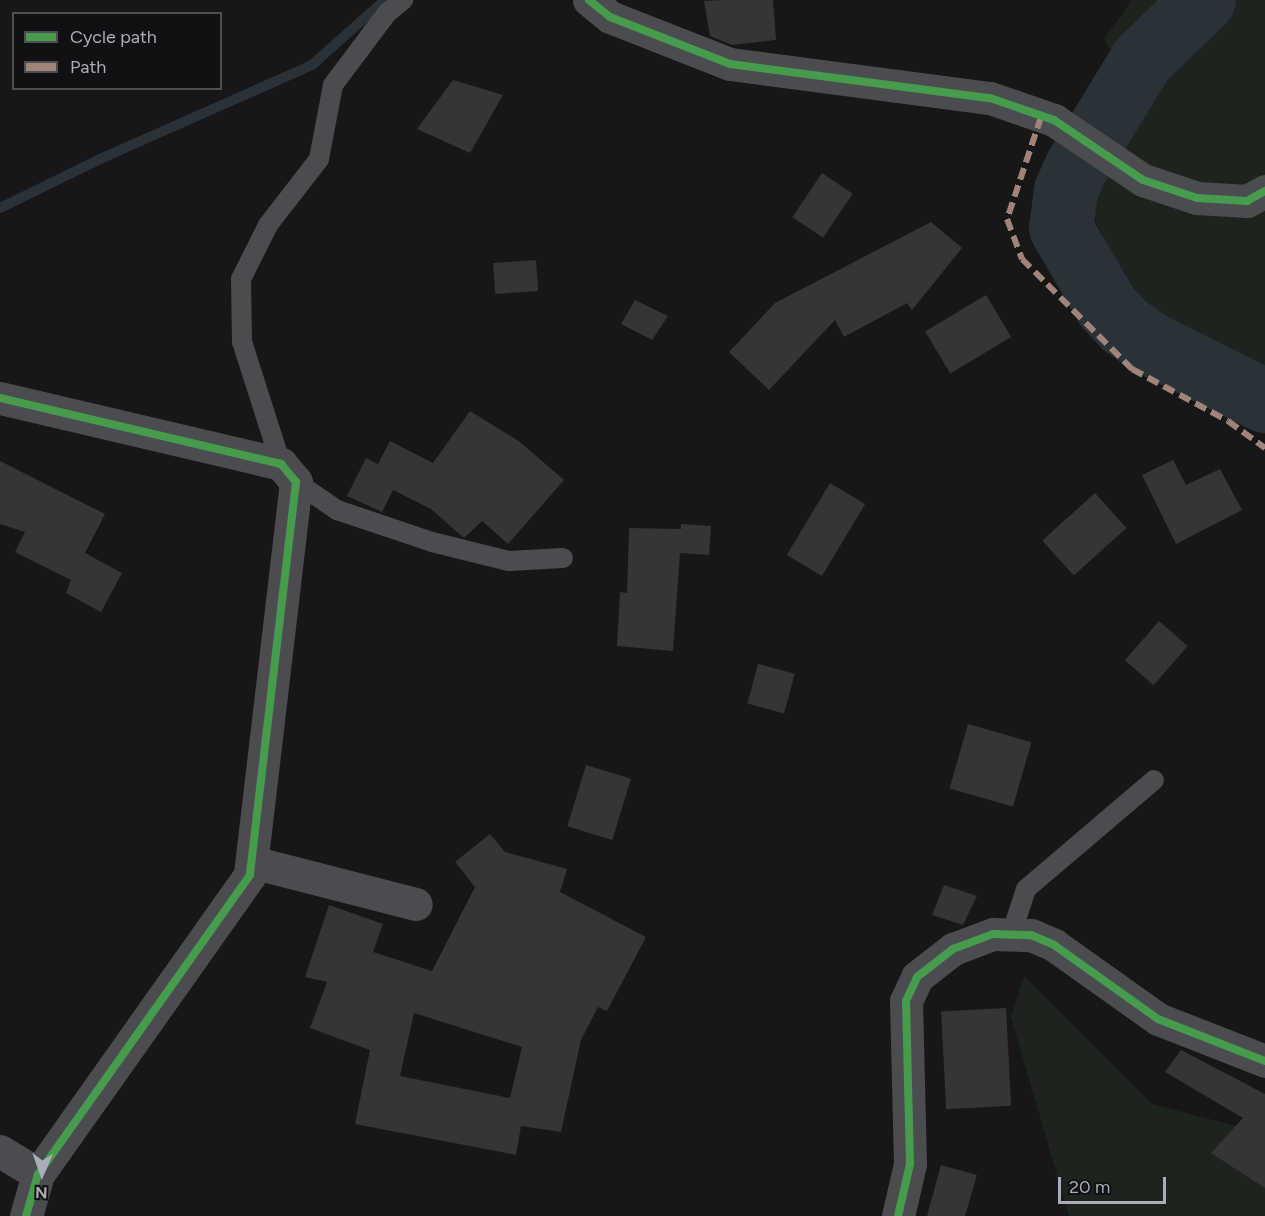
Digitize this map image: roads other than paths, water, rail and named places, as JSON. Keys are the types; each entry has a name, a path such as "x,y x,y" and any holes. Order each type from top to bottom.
{"street":[{"path":"589,0 610,17 730,64 990,98 1054,120 1143,180 1197,198 1247,201 1265,191"},
{"path":"0,398 288,473 250,875 38,1174 26,1216"},
{"path":"252,862 416,904"},
{"path":"898,1216 910,1164 906,1001 917,977 953,949 993,934 1031,935 1054,945 1158,1019 1265,1061"},
{"path":"0,1151 38,1174"}],"lane":[{"path":"403,0 387,13 333,84 319,159 268,225 241,279 242,342 288,473 337,510 432,542 509,561 563,558"},
{"path":"1011,935 1026,889 1154,780"}],"waterway":[{"path":"0,208 100,159 312,65 385,0"},
{"path":"1204,0 1142,60 1076,168 1066,190 1061,228 1107,307 1125,326 1149,343 1265,401"}]}
